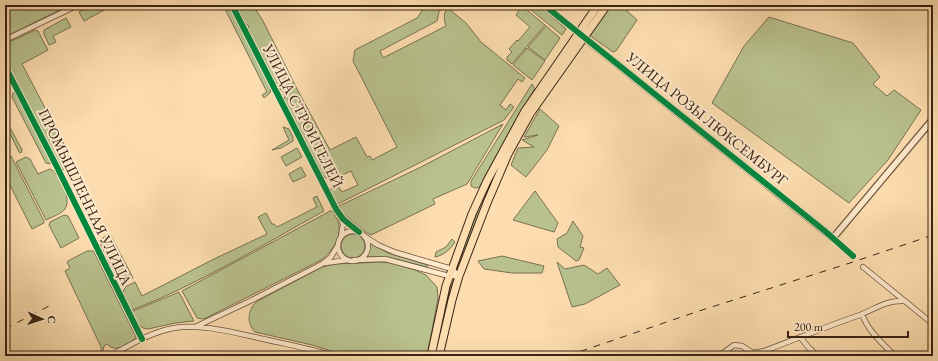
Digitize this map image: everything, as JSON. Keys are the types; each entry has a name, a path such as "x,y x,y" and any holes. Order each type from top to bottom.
{"main road":[{"path":"439,356 452,300 460,276 487,203 508,154 521,130 582,36 598,5"},
{"path":"431,356 443,297 450,272 482,190 512,133 537,93 607,5"}],"street":[{"path":"5,40 78,5"},
{"name":"УЛИЦА СТРОИТЕЛЕЙ","path":"232,5 339,215 360,232"},
{"name":"УЛИЦА РОЗЫ ЛЮКСЕМБУРГ","path":"544,5 833,238 853,256"},
{"name":"ПРОМЫШЛЕННАЯ УЛИЦА","path":"5,66 142,339"},
{"path":"833,238 931,126 933,119"},
{"path":"195,327 322,264 331,257 340,239 342,224 339,215"},
{"path":"340,239 348,232 360,232 378,245 460,276"},
{"path":"338,245 342,255 352,260 363,257 368,247 364,236"},
{"path":"322,264 340,260 380,259 450,272"},
{"path":"863,267 933,324"},
{"path":"719,356 734,345 742,346 752,353 764,351 862,314 889,301 904,301"},
{"path":"862,314 864,321 876,338 895,356"},
{"path":"110,356 142,339 173,328 195,327 311,349 333,356"},
{"path":"801,338 818,356"}],"green space":[{"path":"5,5 70,5 5,37"},
{"path":"92,5 109,5 110,7 84,21 79,12"},
{"path":"223,5 228,5 270,86 270,93 264,98 262,95 267,92"},
{"path":"236,5 253,5 263,21 330,150 356,137 367,157 370,156 372,160 397,147 353,61 355,50 417,18 426,5 445,5 439,12 437,21 380,51 383,58 446,26 444,20 445,12 449,5 452,5 449,9 466,23 481,42 525,78 522,82 518,79 500,105 506,110 510,104 514,107 504,120 336,205 328,191 338,186 342,192 358,185 351,171 331,180 333,184 329,182 330,177 326,178 323,176 284,101 285,96 282,90 278,88 248,29 248,25 246,25"},
{"path":"525,5 539,5 566,29 562,35"},
{"path":"609,5 631,5 627,11 637,20 616,51 613,52 589,35"},
{"path":"522,6 545,25 512,64 507,60 507,57 512,52 509,49 530,27 516,15"},
{"path":"769,17 853,43 880,77 873,84 887,96 894,90 921,110 888,160 849,203 712,103 744,46"},
{"path":"66,18 71,27 53,36 56,42 49,45 44,34 44,30"},
{"path":"546,26 560,38 545,60 528,47"},
{"path":"35,30 38,31 48,50 22,64 77,169 73,171 67,171 61,168 5,60 5,44"},
{"path":"527,48 545,61 532,80 513,65"},
{"path":"532,84 534,90 480,186 475,188 471,186 471,181"},
{"path":"13,93 15,93 51,162 50,164 46,163 12,97"},
{"path":"540,109 559,126 547,150 526,177 511,165 518,148 534,147 522,140 538,135 524,137"},
{"path":"5,118 22,150 21,153 19,152 5,123"},
{"path":"503,124 467,184 433,199 435,204 371,235 339,210 339,206 421,167"},
{"path":"283,127 289,129 293,137 293,141 281,148 272,150 289,140"},
{"path":"510,141 484,201 461,261 459,261 482,200"},
{"path":"297,148 302,157 286,166 281,157"},
{"path":"11,156 44,221 44,223 32,229 5,175 5,157 6,159"},
{"path":"26,157 30,159 38,174 50,169 54,171 61,181 66,193 67,205 65,209 59,214 46,220 16,162"},
{"path":"301,167 306,176 293,182 289,174"},
{"path":"535,191 558,223 554,232 513,220"},
{"path":"317,196 324,211 206,276 157,300 132,310 130,309 123,292 125,287 135,282 142,296 267,234 258,217 266,213 272,224 277,227 317,207 313,198"},
{"path":"330,211 333,211 338,222 339,235 333,248 323,259 206,318 197,318 182,291"},
{"path":"64,215 68,216 79,238 61,248 49,225 50,222"},
{"path":"573,221 583,236 580,247 584,248 579,260 576,261 558,247 557,239 567,233"},
{"path":"110,234 133,278 123,283 119,281 100,243 101,239"},
{"path":"353,234 358,235 364,241 364,251 358,257 353,258 348,257 342,251 341,246 342,241 348,235"},
{"path":"452,239 455,242 451,247 446,252 435,257 436,252 446,247"},
{"path":"369,242 388,253 428,265 427,267 387,257 366,257 369,249"},
{"path":"87,251 93,251 95,254 136,337 126,346 118,348 110,347 107,344 104,346 102,356 101,347 65,271 70,268 67,262 68,261"},
{"path":"502,256 544,266 542,273 512,273 484,269 478,261"},
{"path":"557,262 565,269 584,265 598,274 607,268 620,285 585,304 572,307"},
{"path":"391,263 415,270 426,275 437,287 438,298 427,356 347,356 312,345 255,332 250,325 249,317 251,309 256,302 322,267 335,264"},
{"path":"451,285 452,287 436,356 434,356"},
{"path":"179,292 194,321 175,323 148,329 143,328 138,324 131,312"}],"railway":[{"path":"567,356 699,311 933,235"},
{"path":"5,329 49,306"}],"cycle path":[{"path":"232,5 336,209 343,219 359,232"},
{"path":"544,5 826,232 853,256"},
{"path":"5,66 142,339"}]}
